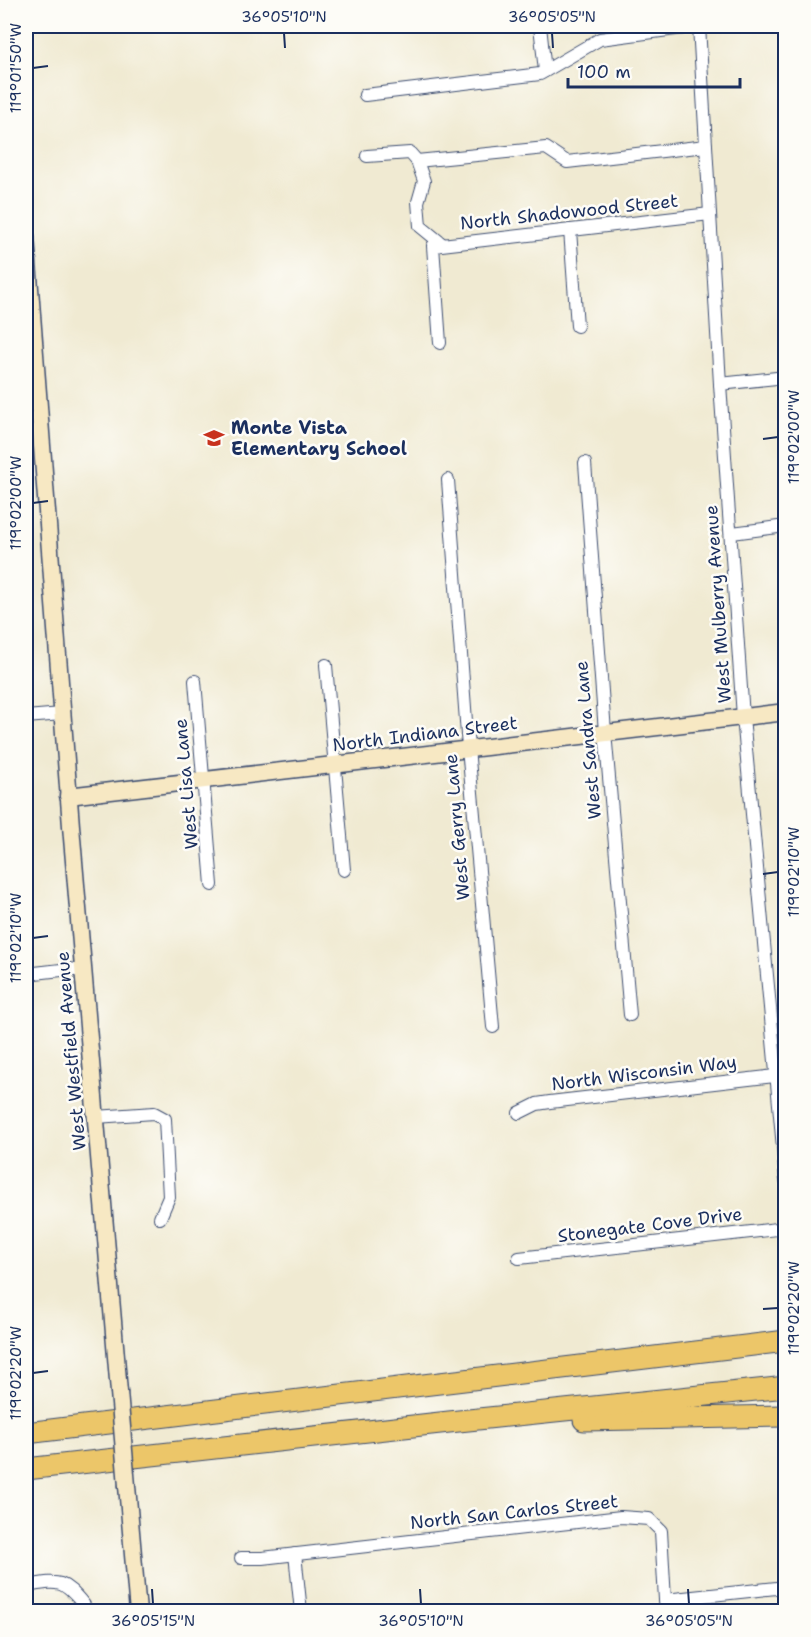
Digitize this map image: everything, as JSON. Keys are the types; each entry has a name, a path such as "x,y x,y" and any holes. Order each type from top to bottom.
{"highway":[{"path":"630,1361 694,1344 786,1330"},
{"path":"26,1433 786,1341"},
{"path":"26,1469 449,1422 786,1388"},
{"path":"449,1422 786,1416"}],"street":[{"path":"540,26 545,71"},
{"path":"365,95 540,74 600,39 699,26"},
{"name":"West Mulberry Avenue","path":"699,26 743,717 786,1180"},
{"path":"417,160 546,148 567,162 706,146"},
{"path":"367,156 410,153 417,160 424,182 418,202 420,226 437,245 440,343"},
{"name":"North Shadowood Street","path":"437,245 710,214"},
{"path":"570,230 577,326"},
{"name":"West Westfield Avenue","path":"26,236 68,796 138,1611"},
{"path":"720,384 786,377"},
{"name":"West Sandra Lane","path":"585,463 605,732 630,1015"},
{"name":"West Gerry Lane","path":"448,480 468,748 493,1027"},
{"path":"732,533 786,526"},
{"path":"326,664 344,870"},
{"name":"West Lisa Lane","path":"195,681 212,885"},
{"name":"North Indiana Street","path":"68,796 786,712"},
{"path":"26,717 62,714"},
{"path":"26,974 70,969 84,972"},
{"name":"North Wisconsin Way","path":"519,1113 537,1104 550,1102 775,1076"},
{"path":"96,1117 154,1113 165,1119 169,1197 159,1218"},
{"name":"Stonegate Cove Drive","path":"519,1258 786,1228"},
{"name":"North San Carlos Street","path":"241,1558 262,1558 621,1517 642,1517 650,1519 661,1531 665,1606"},
{"path":"296,1554 301,1611"},
{"path":"26,1586 55,1581 61,1583 72,1590 84,1605 81,1611"},
{"path":"665,1606 786,1587"}],"place":[{"name":"Monte Vista Elementary School","path":"214,438"}]}
